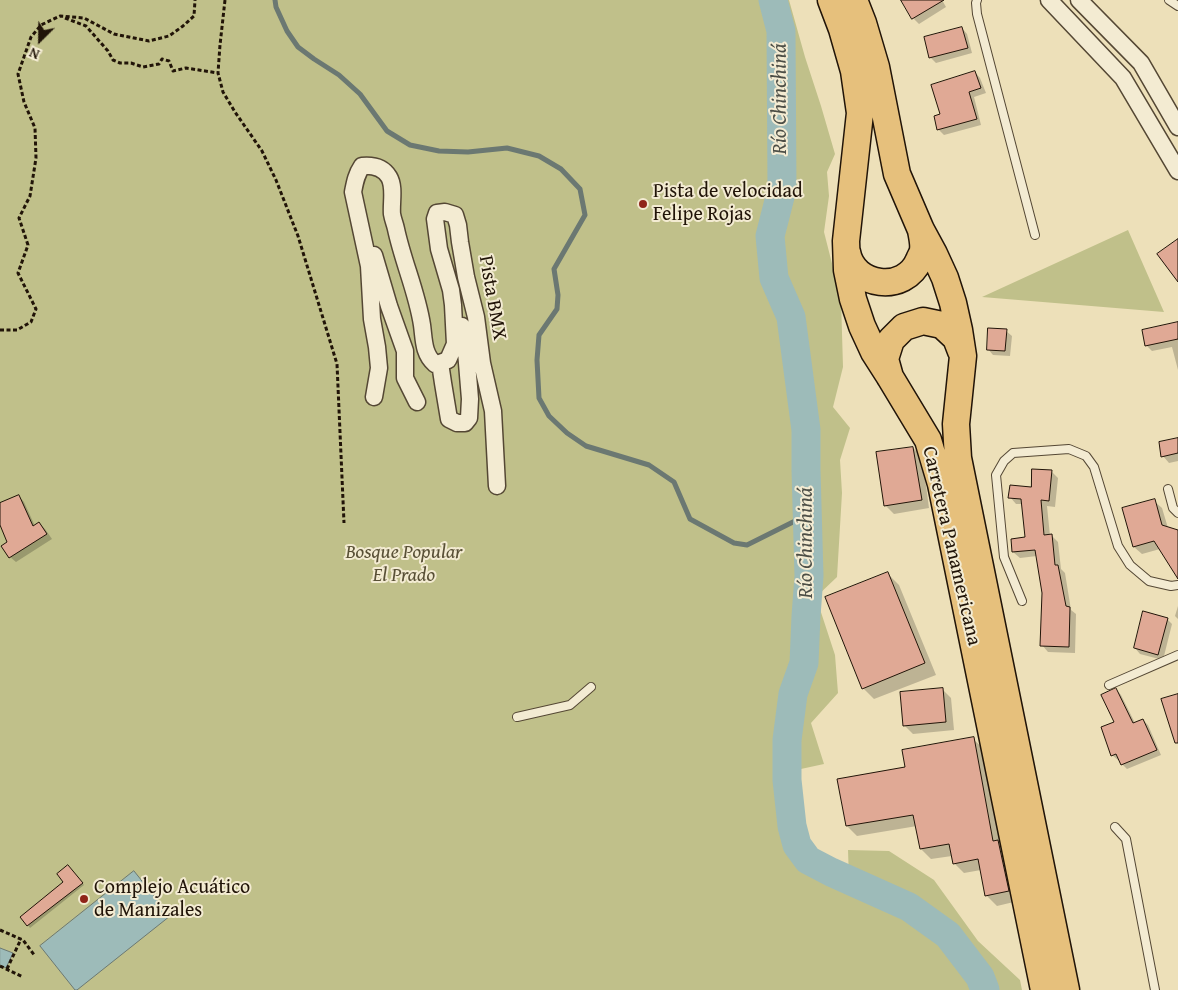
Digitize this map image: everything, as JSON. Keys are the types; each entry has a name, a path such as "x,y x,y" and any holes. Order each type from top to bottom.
{"highway":[{"name":"Carretera Panamericana","path":"831,0 842,29 854,71 860,114 846,241 847,270 853,299 862,326 874,352 928,440 941,484 1044,990"},
{"name":"Carretera Panamericana","path":"854,0 876,67 897,174 948,286 960,330 963,356 956,424 958,458 1066,990"},
{"path":"846,241 849,260 862,276 880,283 900,280 916,268 923,250 921,230"},
{"path":"890,377 885,359 891,340 904,327 923,321 942,325 956,338 963,356"}],"street":[{"path":"1048,0 1123,78 1178,171"},
{"path":"1079,0 1140,63 1178,127"},
{"path":"374,397 379,368 372,319 369,266 353,192 358,172 362,166 370,165 381,168 391,183 392,216 398,242 419,308 426,350 429,359 435,364 440,363"},
{"name":"Pista BMX","path":"451,290 455,344 448,360 440,363 449,418 457,423 465,423 469,418 470,409 466,348 460,317 439,249 435,219 437,213 445,212 455,215 458,225 466,276 476,317 482,363 494,411 497,486"},
{"path":"364,238 375,257 389,306 405,351 405,378 417,402"}],"lane":[{"path":"978,0 976,3 977,14 1035,234"},
{"path":"1169,0 1178,6"},
{"path":"1022,601 1004,557 996,475 1004,461 1013,453 1069,449 1086,456 1094,467 1118,546 1130,565 1149,581 1171,586 1178,585"},
{"path":"1168,489 1173,508 1178,513"},
{"path":"1109,685 1178,655"},
{"path":"517,717 570,705 591,687"},
{"path":"1115,827 1126,839 1155,990"}],"path":[{"path":"0,330 17,330 31,322 36,309 18,273 28,245 19,218 30,196 36,158 35,128 24,102 18,74 31,36 41,25 60,16 84,18 114,34 149,41 168,36 183,26 194,16 195,0"},
{"path":"225,0 218,73 224,92 235,112 262,151 276,180 298,236 337,364 344,523"},
{"path":"60,16 86,26 108,51 113,60 120,63 131,63 143,67 159,64 162,59 169,61 173,70 186,68 218,73"},
{"path":"0,930 23,940 35,956"},
{"path":"7,969 21,939"},
{"path":"0,966 23,977"}],"green space":[{"name":"Bosque Popular El Prado","path":"0,0 789,0 835,154 827,172 829,196 824,232 841,299 843,367 833,407 850,428 840,460 842,493 837,577 816,597 835,655 838,693 811,723 824,764 787,772 792,826 797,845 808,860 849,880 848,850 889,851 934,880 978,941 1020,980 1022,990 0,990"},
{"path":"1128,230 1164,312 982,297"}],"water":[{"path":"134,871 170,916 75,990 40,946"},
{"path":"0,948 13,953 6,968 0,965"}],"building":[{"path":"901,0 944,0 912,19"},
{"path":"962,27 968,48 929,58 924,37"},
{"path":"975,71 981,88 969,92 977,119 937,130 934,116 940,114 931,85"},
{"path":"1178,239 1178,282 1157,254"},
{"path":"1178,322 1178,339 1145,346 1142,330"},
{"path":"988,328 1007,329 1005,351 987,350"},
{"path":"1178,438 1178,453 1161,457 1159,442"},
{"path":"913,447 922,500 884,506 876,452"},
{"path":"1032,469 1052,470 1049,501 1041,500 1044,535 1052,534 1055,565 1058,565 1066,606 1070,607 1069,647 1040,646 1042,593 1035,550 1012,552 1011,539 1025,537 1021,499 1008,498 1010,485 1031,487"},
{"path":"19,495 33,526 39,522 47,534 9,558 1,546 7,542 0,525 0,503"},
{"path":"1155,499 1162,525 1178,530 1178,579 1154,541 1133,547 1122,508"},
{"path":"888,572 925,663 862,689 825,597"},
{"path":"1143,611 1168,618 1158,655 1134,648"},
{"path":"943,688 946,722 903,726 900,692"},
{"path":"1116,688 1133,723 1143,719 1157,750 1121,765 1116,754 1111,756 1101,727 1114,722 1101,695"},
{"path":"1178,694 1178,743 1175,743 1161,699"},
{"path":"974,737 993,841 998,840 1009,891 985,896 978,859 953,864 949,844 920,849 913,815 846,826 837,779 905,767 902,750"},
{"path":"68,865 83,883 27,926 20,917 63,882 57,874"}],"waterway":[{"path":"275,0 276,7 287,31 298,47 339,75 360,94 387,131 410,145 439,151 468,152 507,148 539,156 561,169 580,189 585,215 554,269 558,295 557,309 539,335 537,360 539,398 549,416 567,433 586,446 649,465 674,482 690,519 734,543 747,545 807,515"},
{"name":"Río Chinchiná","path":"773,0 781,31 782,189 770,236 774,278 791,317 806,430 809,576 804,663 793,694 787,740 787,780 792,826 797,845 808,860 909,907 948,935 980,977 985,990"}],"place":[{"name":"Pista de velocidad Felipe Rojas","path":"643,204"},
{"name":"Complejo Acuático de Manizales","path":"84,899"}]}
